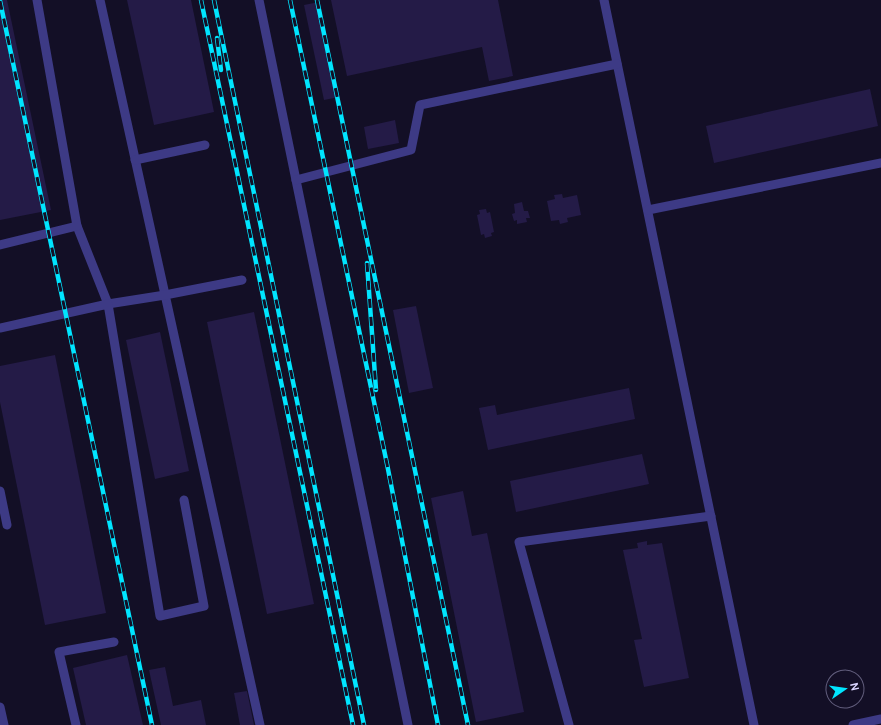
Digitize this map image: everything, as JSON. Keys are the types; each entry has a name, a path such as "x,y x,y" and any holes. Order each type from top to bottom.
{"lane":[{"path":"36,0 77,226 108,304 160,616 204,606 184,500"},
{"path":"100,0 260,725"},
{"path":"259,0 408,725"},
{"path":"604,0 754,725"},
{"path":"296,180 410,150 420,105 617,64"},
{"path":"135,160 205,145"},
{"path":"648,210 881,163"},
{"path":"0,245 77,226"},
{"path":"0,328 108,304 242,280"},
{"path":"0,491 7,525"},
{"path":"569,725 519,542 711,516"},
{"path":"76,725 59,652 114,642"},
{"path":"0,707 4,725"},
{"path":"853,725 881,719"}],"building":[{"path":"0,0 7,0 51,210 0,220"},
{"path":"127,0 191,0 214,112 154,125"},
{"path":"331,0 498,0 513,76 489,81 482,47 347,76"},
{"path":"319,2 339,97 324,100 304,5"},
{"path":"870,89 878,126 714,163 706,126"},
{"path":"395,120 399,143 368,149 364,127"},
{"path":"562,194 563,198 577,195 581,215 567,218 568,222 560,224 559,220 551,221 547,201 555,199 554,195"},
{"path":"522,202 524,211 528,211 530,218 526,218 527,222 517,224 517,220 514,221 512,214 515,213 514,204"},
{"path":"486,209 487,213 490,212 494,232 491,233 492,236 485,238 484,234 481,235 477,215 480,214 479,210"},
{"path":"416,306 433,388 409,393 393,310"},
{"path":"254,312 314,604 267,614 207,322"},
{"path":"160,332 189,471 155,479 126,340"},
{"path":"55,355 106,613 45,625 0,402 0,366"},
{"path":"629,388 635,419 488,450 479,408 495,405 497,415"},
{"path":"642,454 649,484 516,512 510,481"},
{"path":"463,491 472,536 487,533 524,712 476,722 431,498"},
{"path":"647,541 647,545 662,543 689,678 644,687 634,640 642,639 623,550 638,548 637,543"},
{"path":"127,655 143,725 86,725 73,668"},
{"path":"165,667 173,706 201,700 206,725 161,725 149,670"},
{"path":"247,691 254,725 240,725 234,693"}],"railway":[{"path":"201,0 353,725"},
{"path":"214,0 364,725"},
{"path":"290,0 387,464 438,725"},
{"path":"317,0 468,725"},
{"path":"0,1 152,725"},
{"path":"217,38 221,70"},
{"path":"367,263 376,390"}]}
